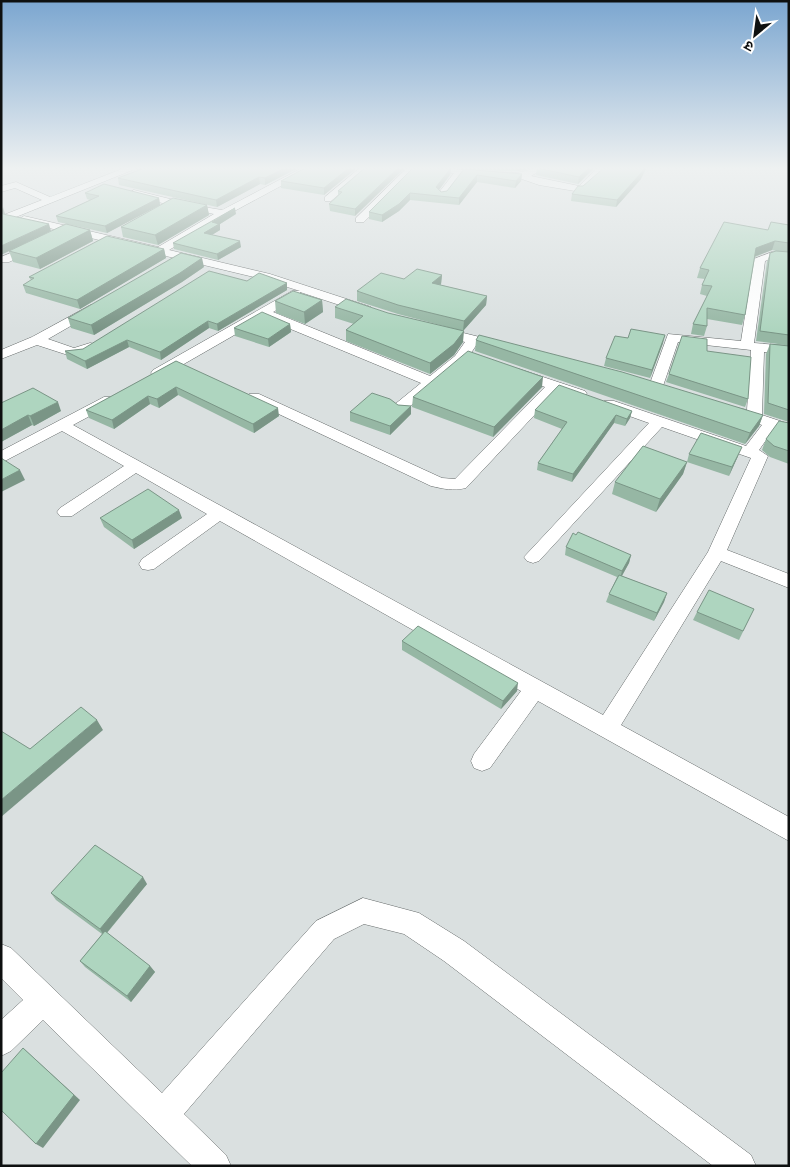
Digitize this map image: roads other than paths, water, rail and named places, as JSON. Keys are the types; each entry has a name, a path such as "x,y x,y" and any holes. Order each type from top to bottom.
{"street":[{"path":"26,221 68,229 266,276 384,316"},
{"path":"159,251 209,221"},
{"path":"6,260 68,229"},
{"path":"92,248 124,230"},
{"path":"754,417 753,346 760,259 772,255 789,257"},
{"path":"164,266 180,256"},
{"path":"202,276 217,264"},
{"path":"145,380 304,289"},
{"path":"1,355 37,340 101,304"},
{"path":"263,314 431,382"},
{"path":"428,328 510,348"},
{"path":"657,387 673,337 789,350"},
{"path":"37,340 74,353 103,339"},
{"path":"399,408 463,354 473,340"},
{"path":"463,354 482,360"},
{"path":"178,362 196,371"},
{"path":"509,369 760,456 717,553 607,728"},
{"path":"240,391 438,482 450,485 460,484 554,385"},
{"path":"1,458 120,394"},
{"path":"728,408 789,429"},
{"path":"533,557 659,421"},
{"path":"749,453 771,422"},
{"path":"62,425 789,830"},
{"path":"66,512 135,466"},
{"path":"148,564 220,513"},
{"path":"717,553 789,582"},
{"path":"482,761 535,688"},
{"path":"163,1115 326,930 363,912 410,922 454,951 740,1166"},
{"path":"1,958 215,1166"},
{"path":"1,1041 43,1000"}]}
